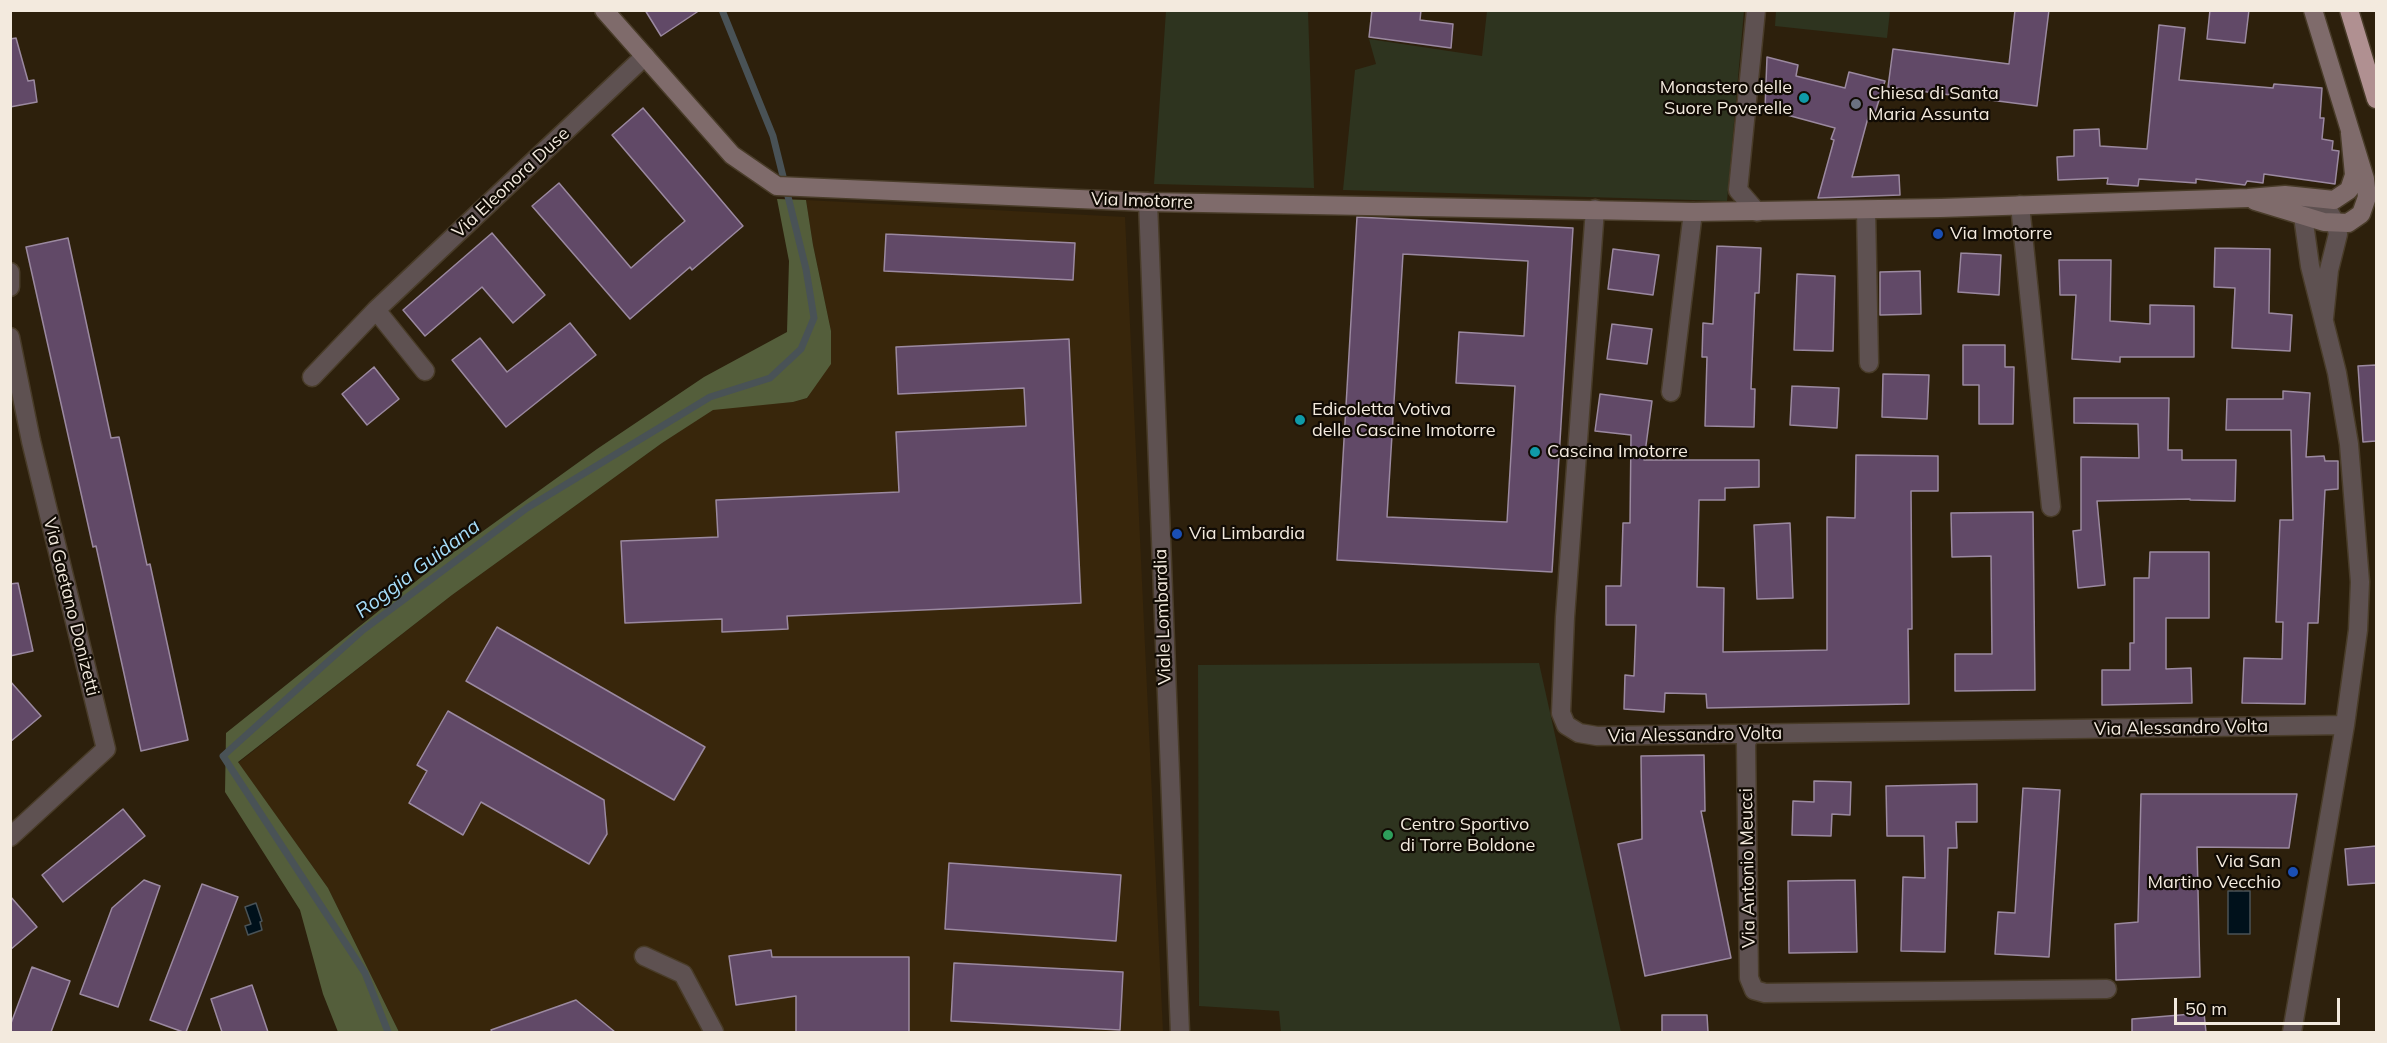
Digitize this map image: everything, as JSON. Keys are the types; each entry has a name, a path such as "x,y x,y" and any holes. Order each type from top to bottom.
{"highway":[{"path":"2349,10 2376,99"}],"street":[{"name":"Via Imotorre","path":"604,10 732,155 777,186 1148,202 1693,212 1866,210 2248,198"},
{"path":"1756,10 1738,190 1757,212"},
{"path":"2248,198 2324,222 2348,223 2361,214 2367,196 2365,179 2313,10"},
{"name":"Via Eleonora Duse","path":"312,377 376,310 645,56"},
{"path":"2248,198 2285,195 2334,200 2349,190 2354,176 2350,133"},
{"path":"2292,1032 2345,725 2358,630 2360,582 2349,444 2337,373 2310,266 2303,216 2306,206 2312,199"},
{"path":"2312,199 2328,210 2335,222 2338,234 2329,270 2324,318"},
{"name":"Viale Lombardia","path":"1148,202 1180,1032"},
{"path":"2020,205 2051,507"},
{"name":"Via Alessandro Volta","path":"1595,209 1565,617 1562,713 1566,725 1579,733 1597,736 2345,725"},
{"path":"1866,210 1869,363"},
{"path":"1671,392 1693,212"},
{"path":"10,272 10,287"},
{"path":"376,310 425,371"},
{"name":"Via Gaetano Donizetti","path":"10,337 31,441 106,749 10,837"},
{"name":"Via Antonio Meucci","path":"1750,735 1746,743 1749,978 1754,990 1765,993 2107,989"},
{"path":"644,956 683,974 714,1032"}],"shaded area":[{"path":"806,200 1125,217 1163,1032 399,1032 328,888 238,763 452,595 662,443 713,409 793,402 808,398 831,331"}],"green space":[{"path":"1166,11 1308,11 1314,188 1154,184"},
{"path":"1487,11 1744,11 1727,201 1343,190 1355,70 1376,64 1369,39 1482,56"},
{"path":"1776,11 1890,11 1887,38 1775,26"},
{"path":"777,199 806,200 831,331 831,364 807,398 793,402 713,410 662,443 452,595 238,762 328,888 399,1032 338,1032 323,994 300,910 225,792 226,733 440,562 597,449 704,377 787,332 789,261"},
{"name":"Centro Sportivo di Torre Boldone","path":"1539,663 1621,1032 1281,1032 1279,1011 1199,1006 1198,665"}],"water":[{"path":"2228,891 2250,891 2250,934 2228,934"},
{"path":"256,903 262,921 260,922 262,930 248,935 245,926 251,924 245,907"}],"building":[{"path":"645,10 700,10 661,36"},
{"path":"1372,10 1421,10 1420,20 1453,24 1451,48 1369,37"},
{"path":"2015,10 2049,10 2037,106 1888,87 1893,49 2009,64"},
{"path":"2210,10 2249,10 2245,43 2207,39"},
{"path":"2159,25 2185,28 2179,80 2273,88 2274,84 2322,88 2320,118 2324,118 2322,139 2333,141 2332,150 2339,151 2335,184 2264,174 2263,183 2247,181 2245,185 2196,179 2196,183 2139,179 2138,186 2107,184 2108,178 2058,180 2057,157 2074,156 2074,130 2099,129 2100,146 2147,149"},
{"path":"16,38 28,81 34,80 37,102 10,107 10,39"},
{"path":"1767,57 1798,65 1796,76 1845,88 1849,72 1885,81 1874,116 1869,114 1852,177 1899,175 1900,195 1818,198 1834,140 1831,139 1835,128 1765,109"},
{"path":"643,108 743,226 692,270 690,267 630,319 532,206 559,183 631,268 685,221 612,135"},
{"name":"Cascina Imotorre","path":"1357,217 1573,228 1552,572 1337,560","holes":["1403,254 1528,261 1524,336 1459,332 1456,383 1515,386 1507,522 1387,517"]},
{"path":"492,233 545,295 513,323 482,287 425,336 403,310"},
{"path":"886,234 1075,243 1073,280 884,271"},
{"path":"68,238 111,438 119,437 147,565 150,564 188,740 141,751 26,247"},
{"path":"1717,246 1761,248 1759,293 1755,293 1751,389 1755,389 1754,427 1705,426 1707,357 1702,357 1703,323 1713,324"},
{"path":"2215,248 2270,249 2269,313 2292,315 2290,351 2232,348 2235,288 2214,287"},
{"path":"1613,249 1659,255 1653,295 1608,289"},
{"path":"1961,253 2001,255 1999,295 1958,292"},
{"path":"2059,260 2111,260 2110,321 2150,324 2150,305 2194,306 2194,357 2120,357 2120,362 2072,359 2076,295 2060,295"},
{"path":"1920,271 1921,314 1880,315 1880,272"},
{"path":"1797,274 1835,276 1833,351 1794,350"},
{"path":"570,323 596,355 506,427 452,360 480,338 507,372"},
{"path":"1612,324 1652,329 1647,364 1607,359"},
{"path":"1069,339 1081,603 787,616 788,629 722,632 722,619 625,623 621,541 718,537 716,500 899,492 896,432 1026,426 1024,388 898,394 896,347"},
{"path":"1963,345 2005,345 2005,367 2014,367 2013,424 1979,424 1979,385 1963,385"},
{"path":"2376,365 2376,441 2363,442 2358,366"},
{"path":"374,367 399,399 367,425 342,394"},
{"path":"1883,374 1929,375 1927,419 1882,417"},
{"path":"1792,386 1839,388 1837,428 1790,425"},
{"path":"2283,391 2310,393 2306,457 2324,456 2325,461 2338,461 2338,489 2325,490 2318,623 2308,623 2305,704 2242,703 2244,658 2282,659 2283,622 2276,622 2280,520 2293,520 2291,430 2226,430 2227,399 2283,399"},
{"path":"1600,394 1652,401 1644,460 1759,460 1759,487 1725,488 1725,500 1699,500 1697,587 1724,588 1723,652 1827,650 1827,517 1855,518 1856,455 1938,456 1938,491 1911,491 1912,629 1908,629 1909,704 1707,708 1706,694 1665,693 1664,712 1624,709 1625,675 1634,676 1636,625 1606,625 1606,586 1621,586 1623,523 1630,523 1631,435 1595,431"},
{"path":"2074,398 2169,398 2168,450 2182,450 2182,460 2236,460 2235,501 2190,499 2097,501 2105,585 2078,588 2073,531 2081,530 2081,457 2139,458 2138,424 2074,423"},
{"path":"2033,512 2035,690 1955,691 1955,654 1992,654 1991,556 1952,557 1951,513"},
{"path":"1790,523 1793,598 1757,599 1754,525"},
{"path":"2150,552 2209,552 2209,618 2166,618 2166,669 2191,668 2192,703 2102,705 2102,670 2130,670 2130,643 2134,643 2134,578 2149,578"},
{"path":"18,583 33,651 10,656 10,584"},
{"path":"497,627 705,747 674,800 466,681"},
{"path":"10,681 41,716 10,742"},
{"path":"448,711 604,800 607,834 589,864 481,802 463,835 409,803 427,771 417,765"},
{"path":"1704,755 1705,811 1701,811 1731,958 1645,976 1618,844 1642,839 1641,756"},
{"path":"1814,781 1851,782 1850,815 1832,814 1831,836 1792,835 1793,801 1814,802"},
{"path":"1977,784 1977,822 1956,822 1957,848 1948,848 1945,952 1901,951 1903,877 1925,878 1924,836 1887,836 1886,786"},
{"path":"2023,788 2060,790 2049,957 1995,954 1998,912 2015,913"},
{"path":"2141,794 2297,794 2289,848 2197,847 2200,977 2116,980 2115,924 2138,922"},
{"path":"123,809 145,836 63,902 42,875"},
{"path":"2376,846 2376,883 2348,885 2345,849"},
{"path":"949,863 1121,875 1116,941 945,929"},
{"path":"144,880 160,886 118,1007 80,994 112,908"},
{"path":"1855,880 1857,952 1789,953 1788,881"},
{"path":"202,884 238,897 186,1032 183,1032 150,1020"},
{"path":"10,896 37,927 10,950"},
{"path":"771,950 772,957 909,957 909,1032 796,1032 796,996 736,1005 729,956"},
{"path":"954,963 1123,972 1120,1030 951,1021"},
{"path":"32,967 70,981 51,1032 10,1032 10,1026"},
{"path":"252,985 268,1032 222,1032 211,999"},
{"path":"576,1000 615,1032 492,1032 491,1030"},
{"path":"2204,1013 2206,1032 2132,1032 2132,1019"},
{"path":"1662,1015 1707,1015 1708,1032 1662,1032"}],"waterway":[{"name":"Roggia Guidana","path":"388,1032 365,973 223,756 363,630 527,508 710,397 770,378 801,349 814,318 806,269 773,136 722,10"}],"place":[{"name":"Monastero delle Suore Poverelle","path":"1804,98"},
{"name":"Chiesa di Santa Maria Assunta","path":"1856,104"},
{"name":"Via Imotorre","path":"1938,234"},
{"name":"Edicoletta Votiva delle Cascine Imotorre","path":"1300,420"},
{"name":"Cascina Imotorre","path":"1535,452"},
{"name":"Via Limbardia","path":"1177,534"},
{"name":"Centro Sportivo di Torre Boldone","path":"1388,835"},
{"name":"Via San Martino Vecchio","path":"2293,872"}]}
